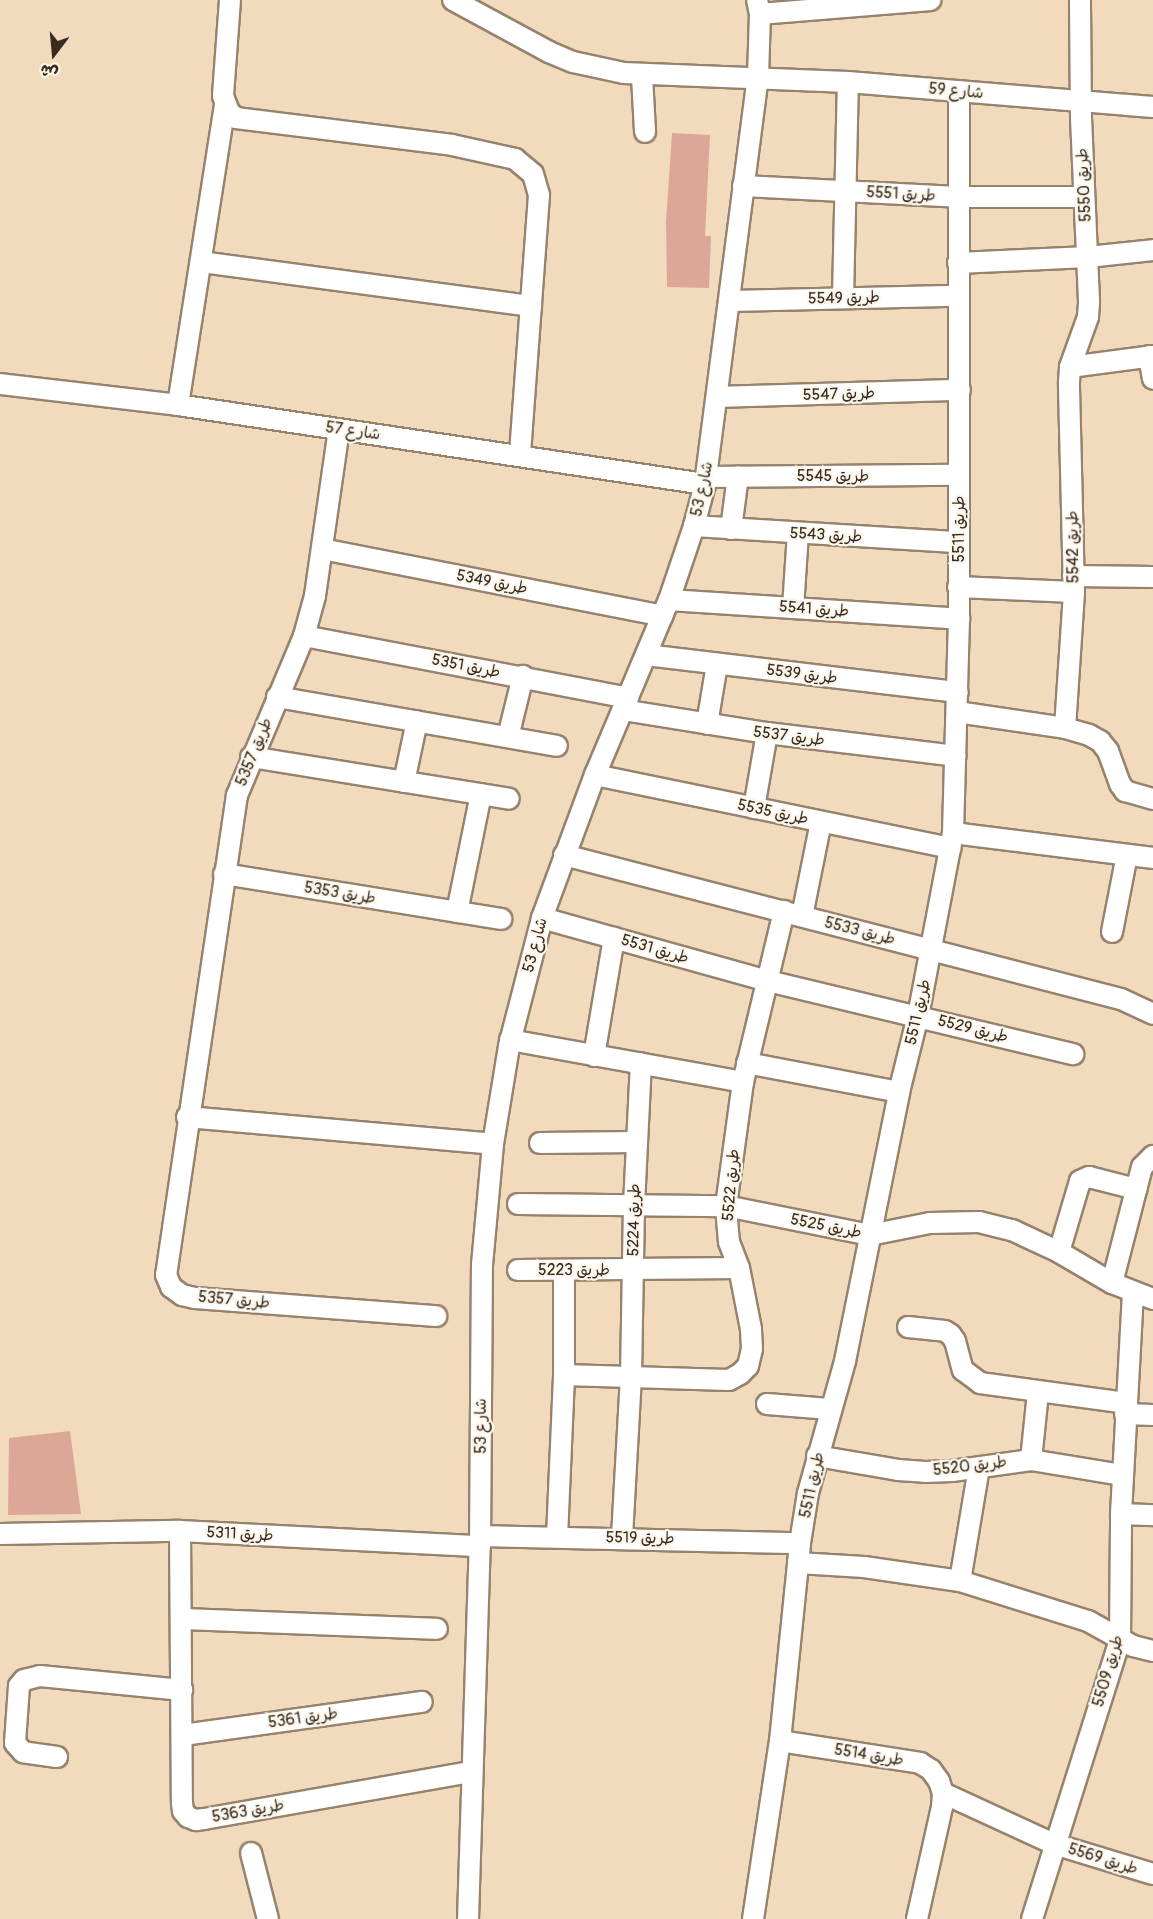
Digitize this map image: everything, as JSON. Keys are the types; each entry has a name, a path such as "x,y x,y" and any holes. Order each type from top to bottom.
{"street":[{"path":"178,405 225,105 230,0"},
{"name":"شارع 59","path":"453,0 549,52 573,62 642,75 758,77 848,82 1153,107"},
{"path":"758,7 930,0"},
{"name":"طريق 5550","path":"1070,367 1088,317 1088,257 1080,101 1080,0"},
{"name":"شارع 53","path":"468,1919 480,1541 482,1265 492,1144 510,1040 542,918 595,775 665,608 694,526 706,480 758,77 758,7"},
{"path":"642,75 645,132"},
{"name":"طريق 5551","path":"843,298 848,82"},
{"name":"طريق 5511","path":"753,1919 780,1741 799,1553 817,1456 845,1362 899,1092 932,949 952,841 959,619 959,91"},
{"path":"225,105 229,112 245,120 452,145 514,159 525,165 533,174 539,195 520,455"},
{"name":"طريق 5551","path":"743,186 958,197 1084,197"},
{"path":"958,263 1088,257 1153,250"},
{"path":"201,262 531,306"},
{"name":"طريق 5549","path":"730,301 958,296"},
{"path":"1070,367 1151,356 1153,379"},
{"name":"طريق 5542","path":"1065,728 1073,584 1070,367"},
{"name":"شارع 57","path":"0,384 178,405 706,480"},
{"name":"طريق 5547","path":"717,397 960,390"},
{"name":"طريق 5357","path":"339,429 315,596 304,636 251,757 237,795 187,1116 166,1275 171,1287 182,1295 436,1316"},
{"name":"طريق 5545","path":"706,480 738,476 959,475"},
{"path":"731,529 738,476"},
{"name":"طريق 5543","path":"694,526 959,542"},
{"path":"793,608 798,533"},
{"name":"طريق 5349","path":"322,549 665,608"},
{"path":"958,587 1073,584 1153,577"},
{"name":"طريق 5541","path":"665,608 793,608 959,619"},
{"name":"طريق 5351","path":"304,636 523,676 625,704"},
{"name":"طريق 5539","path":"646,655 958,702"},
{"path":"707,724 717,664"},
{"path":"508,737 523,676"},
{"path":"277,697 557,746"},
{"path":"958,702 1065,728 1100,741 1108,751 1119,784 1125,791 1153,799"},
{"name":"طريق 5537","path":"625,704 707,724 767,734 956,756"},
{"path":"404,782 417,721"},
{"path":"754,808 767,734"},
{"path":"251,757 509,799"},
{"name":"طريق 5535","path":"595,775 821,822 952,841 1153,858"},
{"path":"457,912 481,794"},
{"name":"طريق 5522","path":"631,1377 729,1380 748,1366 752,1349 751,1329 739,1268 729,1242 726,1206 745,1072 768,981 793,914 821,822"},
{"name":"طريق 5533","path":"564,855 1121,999 1153,1014"},
{"path":"1112,932 1127,855"},
{"name":"طريق 5353","path":"224,874 501,919"},
{"name":"طريق 5531","path":"542,918 768,981"},
{"path":"594,1056 614,938"},
{"name":"طريق 5529","path":"768,981 1073,1054"},
{"path":"510,1040 641,1063 745,1072 899,1092"},
{"name":"طريق 5224","path":"622,1537 631,1377 633,1205 641,1063"},
{"path":"187,1116 492,1144"},
{"path":"540,1143 637,1142"},
{"path":"1112,1283 1142,1167 1153,1156"},
{"path":"1059,1252 1080,1181 1089,1177 1136,1189"},
{"name":"طريق 5525","path":"518,1204 726,1206 870,1235 930,1223 980,1222 1012,1230 1059,1252 1112,1283 1153,1299"},
{"name":"طريق 5223","path":"518,1270 634,1271 739,1268"},
{"path":"557,1537 564,1375 564,1270"},
{"name":"طريق 5509","path":"1032,1919 1053,1844 1120,1640 1121,1514 1133,1292"},
{"path":"908,1327 945,1331 951,1335 963,1370 980,1383 1126,1408 1153,1415"},
{"path":"564,1375 631,1377"},
{"path":"1030,1460 1038,1392"},
{"path":"767,1404 830,1409"},
{"name":"طريق 5520","path":"817,1456 898,1470 952,1471 979,1468 1013,1460 1030,1460 1123,1475"},
{"path":"960,1581 979,1468"},
{"path":"1121,1514 1153,1515"},
{"name":"طريق 5311","path":"0,1534 180,1531 480,1541"},
{"name":"طريق 5363","path":"180,1531 183,1810 188,1817 196,1820 471,1772"},
{"name":"طريق 5519","path":"480,1541 557,1537 622,1537 799,1553 864,1567 960,1581 1088,1621 1120,1640 1153,1651"},
{"path":"181,1618 437,1629"},
{"path":"57,1757 23,1752 15,1743 19,1686 24,1680 40,1676 182,1690"},
{"name":"طريق 5361","path":"183,1735 423,1702"},
{"name":"طريق 5514","path":"780,1741 920,1763 931,1770 939,1780 943,1793"},
{"path":"917,1919 943,1793 1053,1844"},
{"name":"طريق 5569","path":"1053,1844 1153,1874"},
{"path":"251,1853 268,1919"}],"building":[{"path":"672,133 710,135 705,236 711,236 709,288 667,287 666,222"},
{"path":"70,1431 81,1514 8,1515 9,1438"}]}
